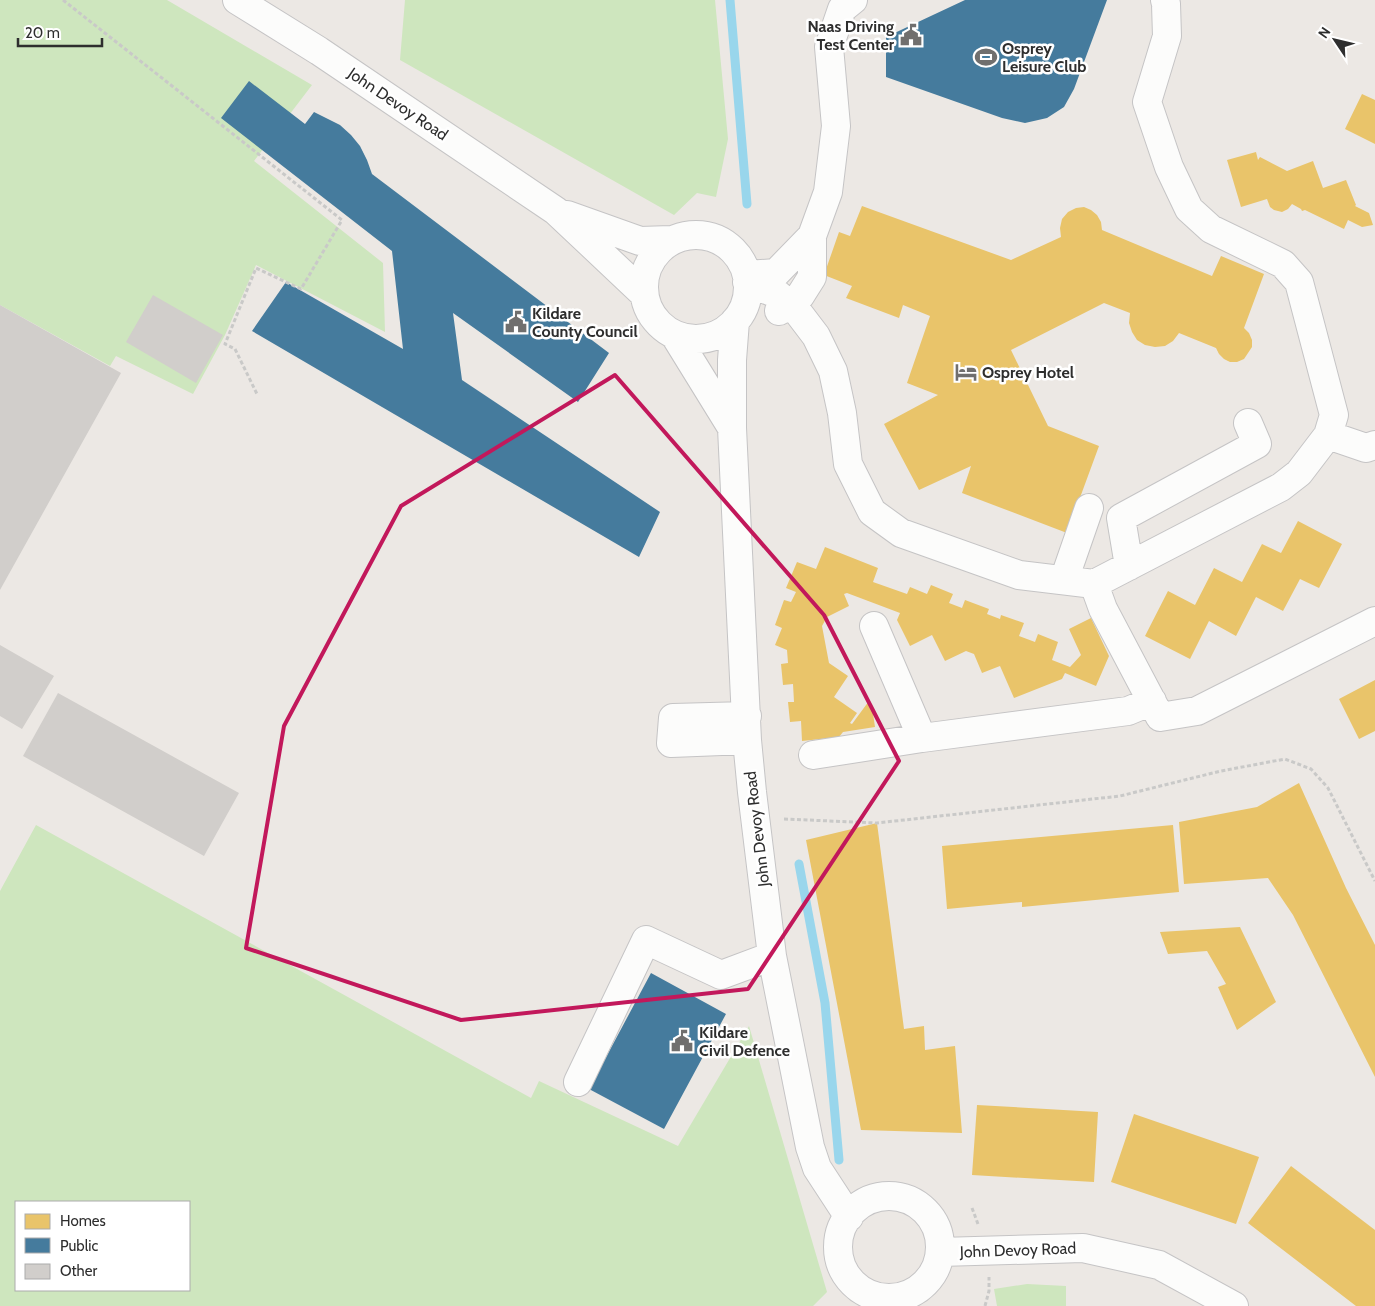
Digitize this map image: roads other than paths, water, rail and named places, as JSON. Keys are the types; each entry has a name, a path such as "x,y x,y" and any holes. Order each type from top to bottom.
{"street":[{"name":"John Devoy Road","path":"237,0 319,51 556,211 644,294"},
{"path":"739,315 788,309 800,296 812,277 812,236 828,192 836,126 829,47 842,9 853,0"},
{"path":"747,278 777,294 788,309 816,336 833,371 842,413 848,464 872,512 901,533 1019,575 1094,584 1281,487 1299,473 1328,435 1334,415 1299,282 1283,264 1211,229 1189,210 1169,167 1147,102 1167,36 1165,0"},
{"name":"John Devoy Road","path":"556,211 640,241 671,240"},
{"path":"689,235 706,235 722,242 736,253 747,278 747,296 739,315 722,332 706,338 690,339 674,334 660,325 649,311 644,294 644,278 649,262 671,240 689,235"},
{"path":"747,278 776,272 812,236"},
{"name":"John Devoy Road","path":"739,315 732,360 732,428 747,728 757,837 772,956 810,1147 817,1168 848,1216"},
{"name":"John Devoy Road","path":"674,334 732,428"},
{"path":"1129,566 1121,518 1257,444 1248,424"},
{"path":"1328,435 1366,448 1375,445"},
{"path":"1064,580 1089,508"},
{"path":"1094,584 1104,609 1160,717 1198,711 1375,621"},
{"path":"874,626 922,738"},
{"path":"813,756 922,738 1128,711 1152,701"},
{"path":"672,730 747,728"},
{"path":"578,1082 646,940 721,975 772,956"},
{"path":"892,1196 908,1200 922,1208 933,1221 939,1236 940,1252 936,1268 927,1282 914,1292 899,1298 863,1300 855,1285 845,1273 840,1260 838,1244 848,1216 861,1205 876,1198 892,1196"},
{"name":"John Devoy Road","path":"940,1252 1083,1248 1159,1265 1234,1306"}],"waterway":[{"path":"730,0 747,204"},
{"path":"799,864 825,1003 839,1160"}],"place":[{"name":"Naas Driving Test Center","path":"911,35"},
{"name":"Osprey Leisure Club","path":"986,57"},
{"name":"Kildare County Council","path":"516,322"},
{"name":"Osprey Hotel","path":"966,372"},
{"name":"Kildare Civil Defence","path":"682,1041"}]}
